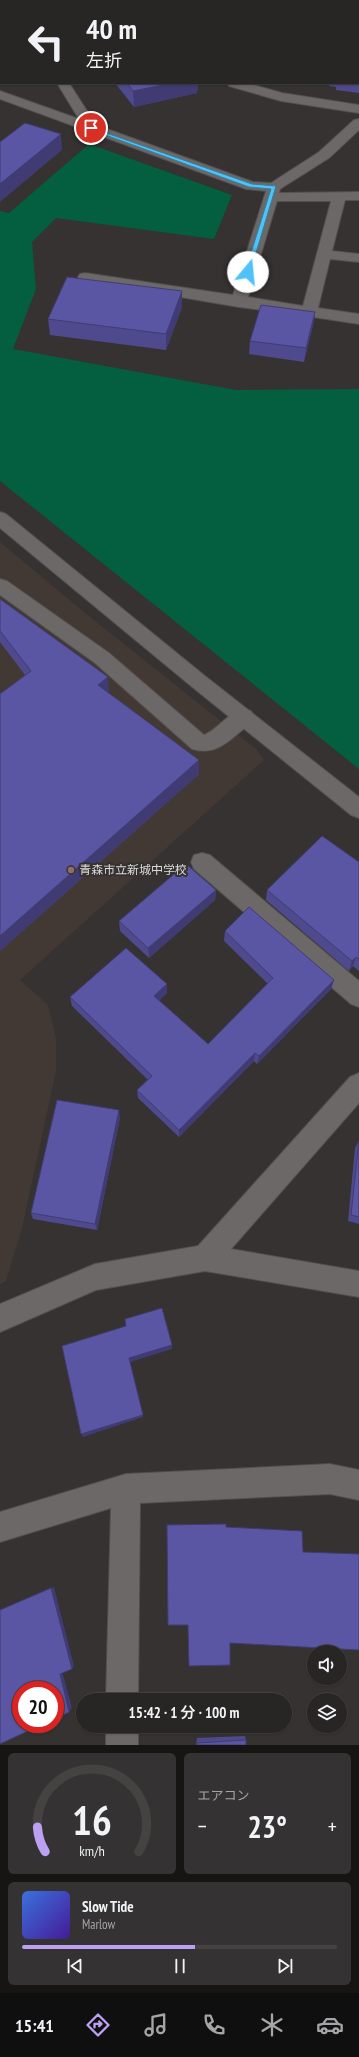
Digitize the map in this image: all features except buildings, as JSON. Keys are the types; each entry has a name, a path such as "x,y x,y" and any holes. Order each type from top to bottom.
{"street":[{"path":"64,84 91,128"},
{"path":"237,84 281,96 359,110"},
{"path":"0,95 251,186 272,192 339,197 359,196"},
{"path":"239,302 272,192 324,155 359,123"},
{"path":"308,313 339,197"},
{"path":"324,254 359,258"},
{"path":"85,277 308,313 359,319"},
{"path":"0,518 359,809"},
{"path":"0,586 102,658 199,743 209,744 244,717"},
{"path":"202,862 359,996"},
{"path":"205,1258 359,1085"},
{"path":"0,1318 95,1277 205,1258 359,1284"},
{"path":"0,1527 126,1489 330,1479 359,1485"},
{"path":"122,1693 126,1489"},
{"path":"122,1733 122,1745"}],"shaded area":[{"name":"青森市立新城中学校","path":"0,542 85,613 256,749 264,760 20,980 48,1005 56,1038 56,1071 22,1228 6,1281 0,1284"}],"green space":[{"path":"89,144 232,195 214,239 56,218 32,242 36,289 13,349 236,390 359,389 359,769 0,481 0,211 9,213"}],"place":[{"name":"青森市立新城中学校","path":"71,870"}],"route":[{"path":"91,128 206,171 251,186 274,187 248,272"}]}
